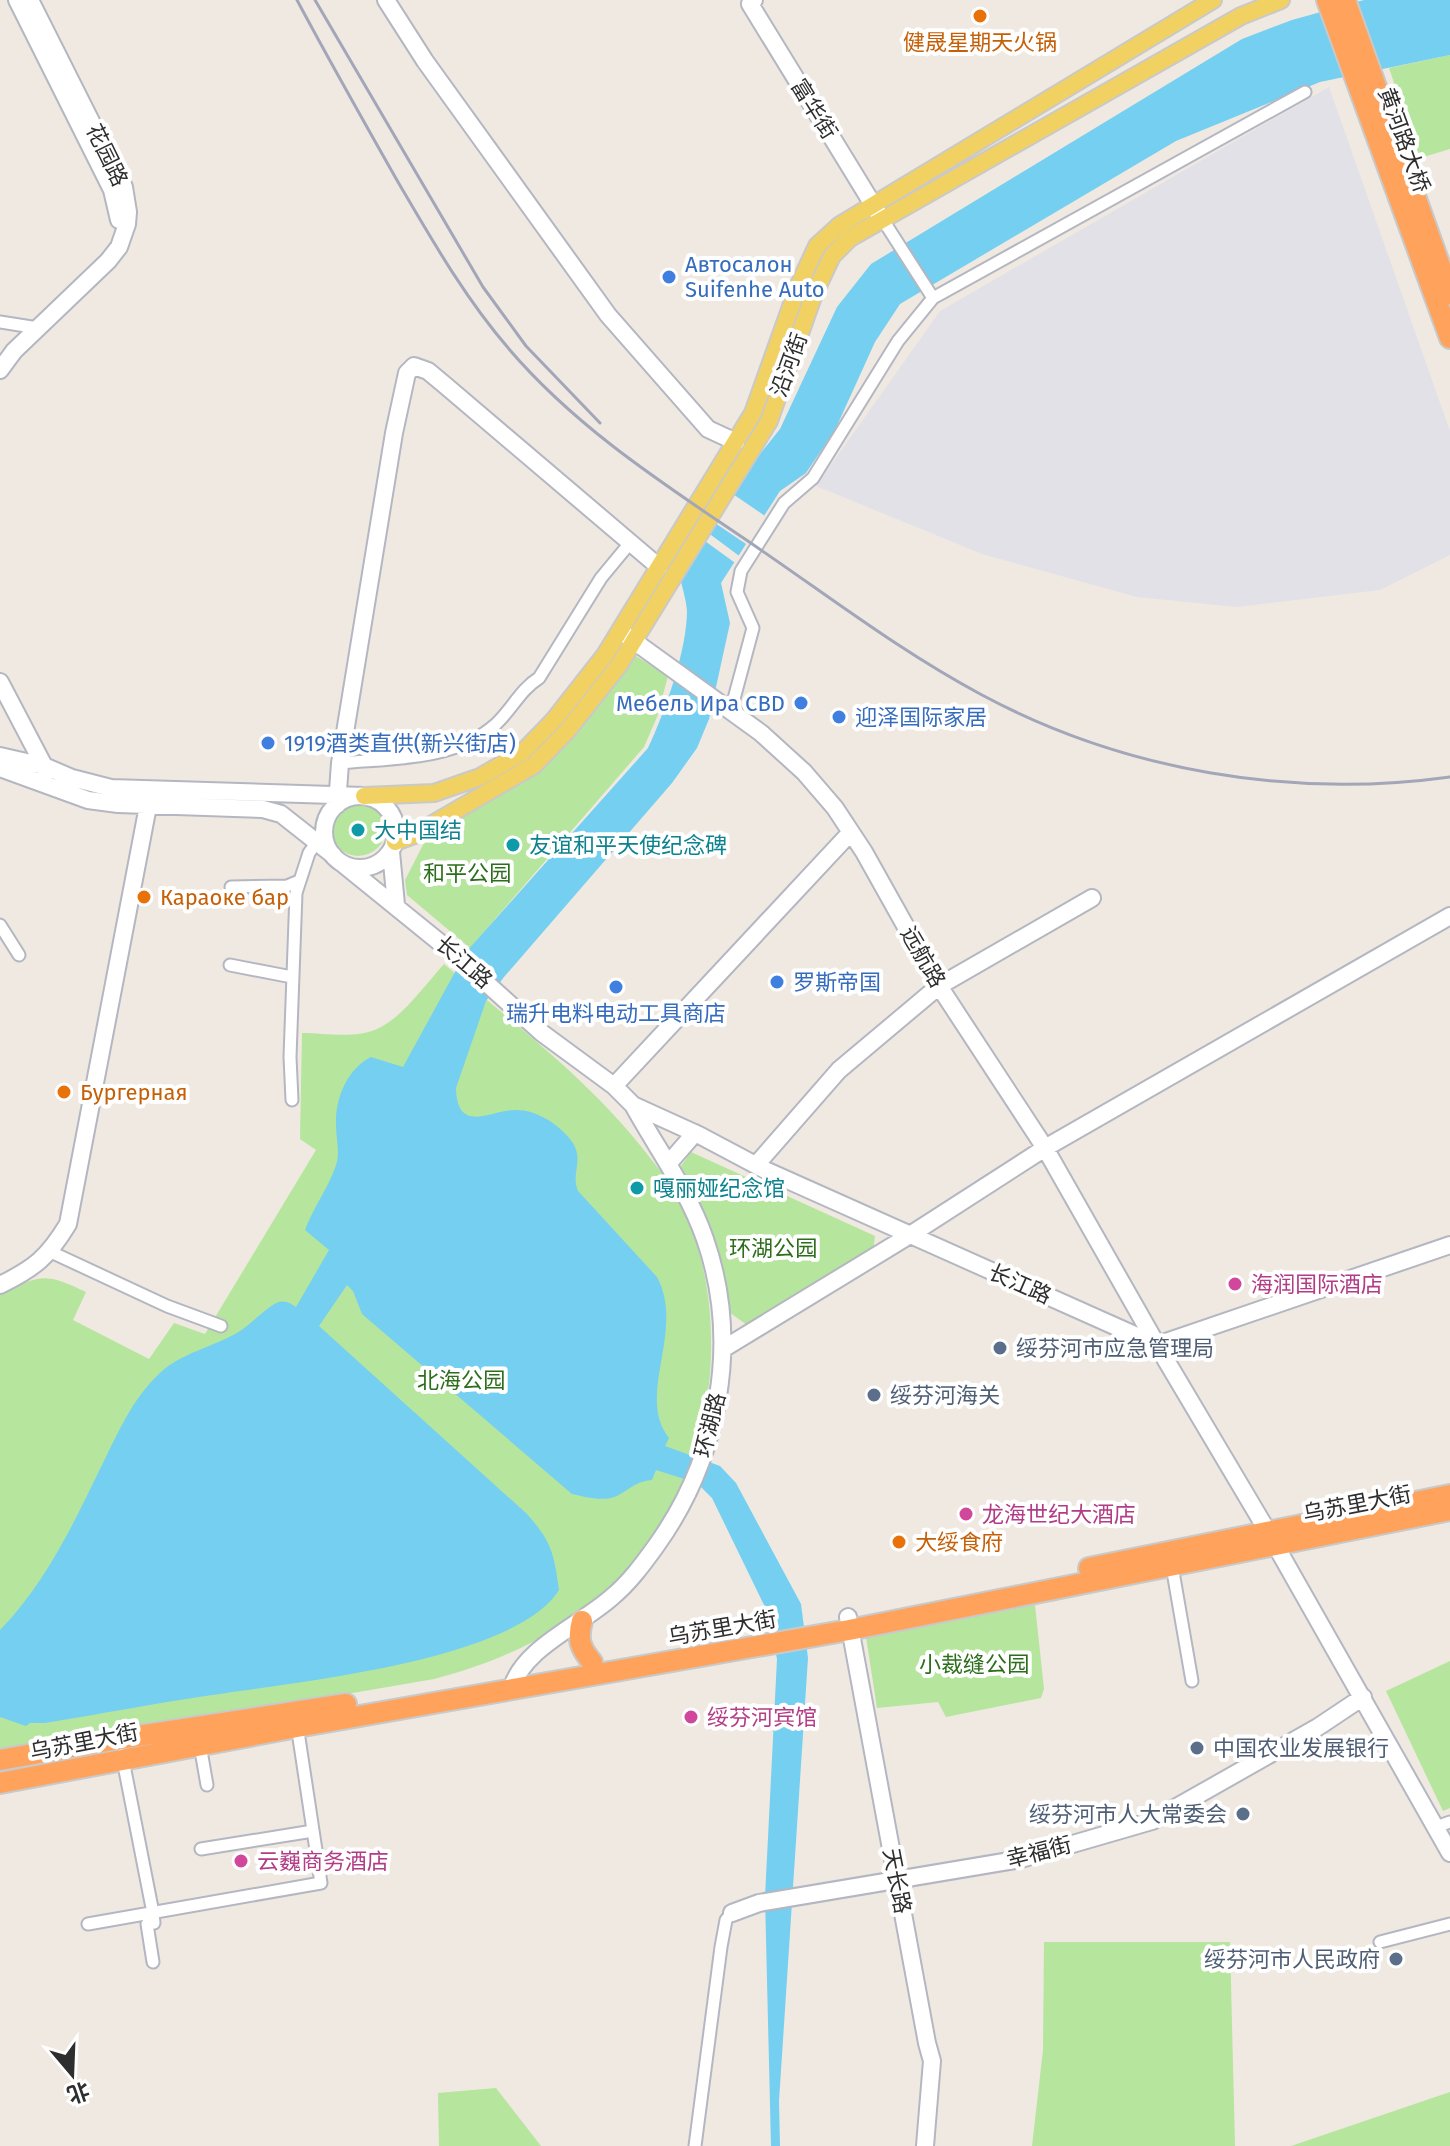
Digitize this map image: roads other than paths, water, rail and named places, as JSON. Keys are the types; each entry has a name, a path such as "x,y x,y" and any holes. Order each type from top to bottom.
{"highway":[{"name":"黄河路大桥","path":"1337,1 1450,294"},
{"name":"黄河路大桥","path":"1337,1 1450,338"},
{"name":"乌苏里大街","path":"848,1623 1172,1566 1450,1495"},
{"name":"乌苏里大街","path":"0,1783 120,1749 775,1637 1272,1538 1450,1510"},
{"path":"582,1621 579,1640 592,1662"},
{"name":"乌苏里大街","path":"513,1682 592,1662 775,1637"},
{"name":"乌苏里大街","path":"0,1760 200,1745 296,1720"}],"main road":[{"name":"沿河街","path":"364,796 434,793 480,777 523,752 554,720 605,655 753,413 798,287 817,246 840,225 873,203 1213,0"},
{"name":"沿河街","path":"393,847 534,765 567,731 619,665 769,421 814,294 832,256 850,238 1241,16 1281,0"}],"street":[{"name":"花园路","path":"0,370 33,328 100,257 115,233 119,212 108,181 17,0"},
{"name":"花园路","path":"0,353 108,261 124,236 128,212 120,179 30,0"},
{"path":"386,0 425,61 608,315 708,429 736,442"},
{"name":"富华街","path":"750,1 883,220"},
{"path":"731,710 753,628 737,592 741,571 784,503 813,478 898,341 933,298 1305,92"},
{"path":"883,220 933,298"},
{"path":"0,322 33,328"},
{"path":"393,847 383,861 366,868 338,860 326,843 324,829 337,799 340,763 394,433 407,373 414,366 437,379 659,567"},
{"path":"340,763 443,752 475,739 498,723 528,684 539,678 601,578 630,543"},
{"name":"远航路","path":"620,631 761,733 804,772 835,808 939,986 1045,1148 1157,1345"},
{"path":"0,682 39,771"},
{"path":"0,703 39,771"},
{"path":"0,756 39,771"},
{"path":"0,768 39,771 111,788 337,799 364,796 383,804 392,815 396,828 393,847 396,905"},
{"name":"长江路","path":"39,771 88,800 148,806 263,809 281,814 383,899 396,905 507,999 542,1033 614,1086 633,1105 756,1165 1157,1345"},
{"path":"0,1285 23,1274 51,1252 68,1224 148,806"},
{"path":"614,1086 851,832"},
{"path":"292,1100 290,1057 296,893 309,853 317,842"},
{"path":"231,887 287,886 299,881"},
{"path":"756,1165 839,1070 939,986 1092,898"},
{"path":"723,1349 1045,1148 1450,916"},
{"path":"0,925 19,955"},
{"path":"230,965 292,977"},
{"name":"环湖路","path":"513,1682 529,1658 613,1597 666,1532 690,1490 706,1449 720,1388 723,1349 720,1309 706,1242 689,1201 633,1105"},
{"path":"668,1164 695,1133"},
{"path":"1450,1245 1157,1345 1363,1697 1443,1825 1450,1853"},
{"path":"51,1252 167,1306 221,1326"},
{"path":"1172,1566 1192,1681"},
{"name":"天长路","path":"848,1623 932,2061 925,2146"},
{"name":"幸福街","path":"732,1913 759,1903 1021,1859 1152,1821 1318,1727 1363,1697"},
{"path":"88,1924 321,1883 296,1720"},
{"path":"200,1745 207,1785"},
{"path":"120,1749 153,1913 154,1923 147,1924 153,1962"},
{"path":"201,1849 313,1831"},
{"path":"695,2146 721,1947 726,1920 732,1913"},
{"path":"1380,1942 1450,1924"}],"water":[{"name":"北海公园","path":"1364,0 1450,0 1450,55 1320,82 1176,141 900,304 875,342 835,430 806,473 780,491 721,583 730,623 709,719 697,748 672,783 486,1001 456,1088 458,1103 469,1116 516,1110 531,1112 559,1128 575,1146 578,1191 657,1277 664,1298 665,1340 657,1402 660,1421 669,1438 665,1446 720,1466 736,1483 801,1604 808,1658 779,2101 780,2146 771,2146 765,1897 777,1659 766,1609 712,1498 697,1483 656,1470 652,1480 637,1484 612,1498 572,1494 362,1314 353,1291 347,1285 319,1326 527,1514 547,1541 559,1590 535,1614 498,1635 400,1664 26,1726 0,1717 0,1630 16,1613 56,1555 125,1419 140,1395 160,1373 188,1355 240,1331 279,1302 296,1307 329,1250 305,1230 337,1163 336,1115 344,1086 355,1069 371,1057 403,1067 466,952 648,748 668,699 683,644 687,611 679,574 732,489 780,429 837,307 871,264 1242,39 1292,20"}],"railway":[{"path":"297,0 436,247 478,310 536,379 627,457 868,624 953,679 1036,721 1093,743 1151,760 1210,773 1269,781 1390,783 1450,777"},
{"path":"315,0 483,287 526,346 600,423"}],"place":[{"name":"健晟星期天火锅","path":"980,16"},
{"name":"Автосалон Suifenhe Auto","path":"669,277"},
{"name":"Мебель Ира CBD","path":"801,703"},
{"name":"迎泽国际家居","path":"839,717"},
{"name":"1919酒类直供(新兴街店)","path":"268,743"},
{"name":"大中国结","path":"358,830"},
{"name":"友谊和平天使纪念碑","path":"513,845"},
{"name":"Караоке бар","path":"144,897"},
{"name":"罗斯帝国","path":"777,982"},
{"name":"瑞升电料电动工具商店","path":"616,987"},
{"name":"Бургерная","path":"64,1092"},
{"name":"嘎丽娅纪念馆","path":"637,1188"},
{"name":"海润国际酒店","path":"1235,1284"},
{"name":"绥芬河市应急管理局","path":"1000,1348"},
{"name":"绥芬河海关","path":"874,1395"},
{"name":"龙海世纪大酒店","path":"966,1514"},
{"name":"大绥食府","path":"899,1542"},
{"name":"绥芬河宾馆","path":"691,1717"},
{"name":"中国农业发展银行","path":"1197,1748"},
{"name":"绥芬河市人大常委会","path":"1243,1814"},
{"name":"云巍商务酒店","path":"241,1861"},
{"name":"绥芬河市人民政府","path":"1396,1959"}],"park label":[{"name":"和平公园","path":"467,873"},
{"name":"环湖公园","path":"773,1248"},
{"name":"小裁缝公园","path":"974,1664"}]}
